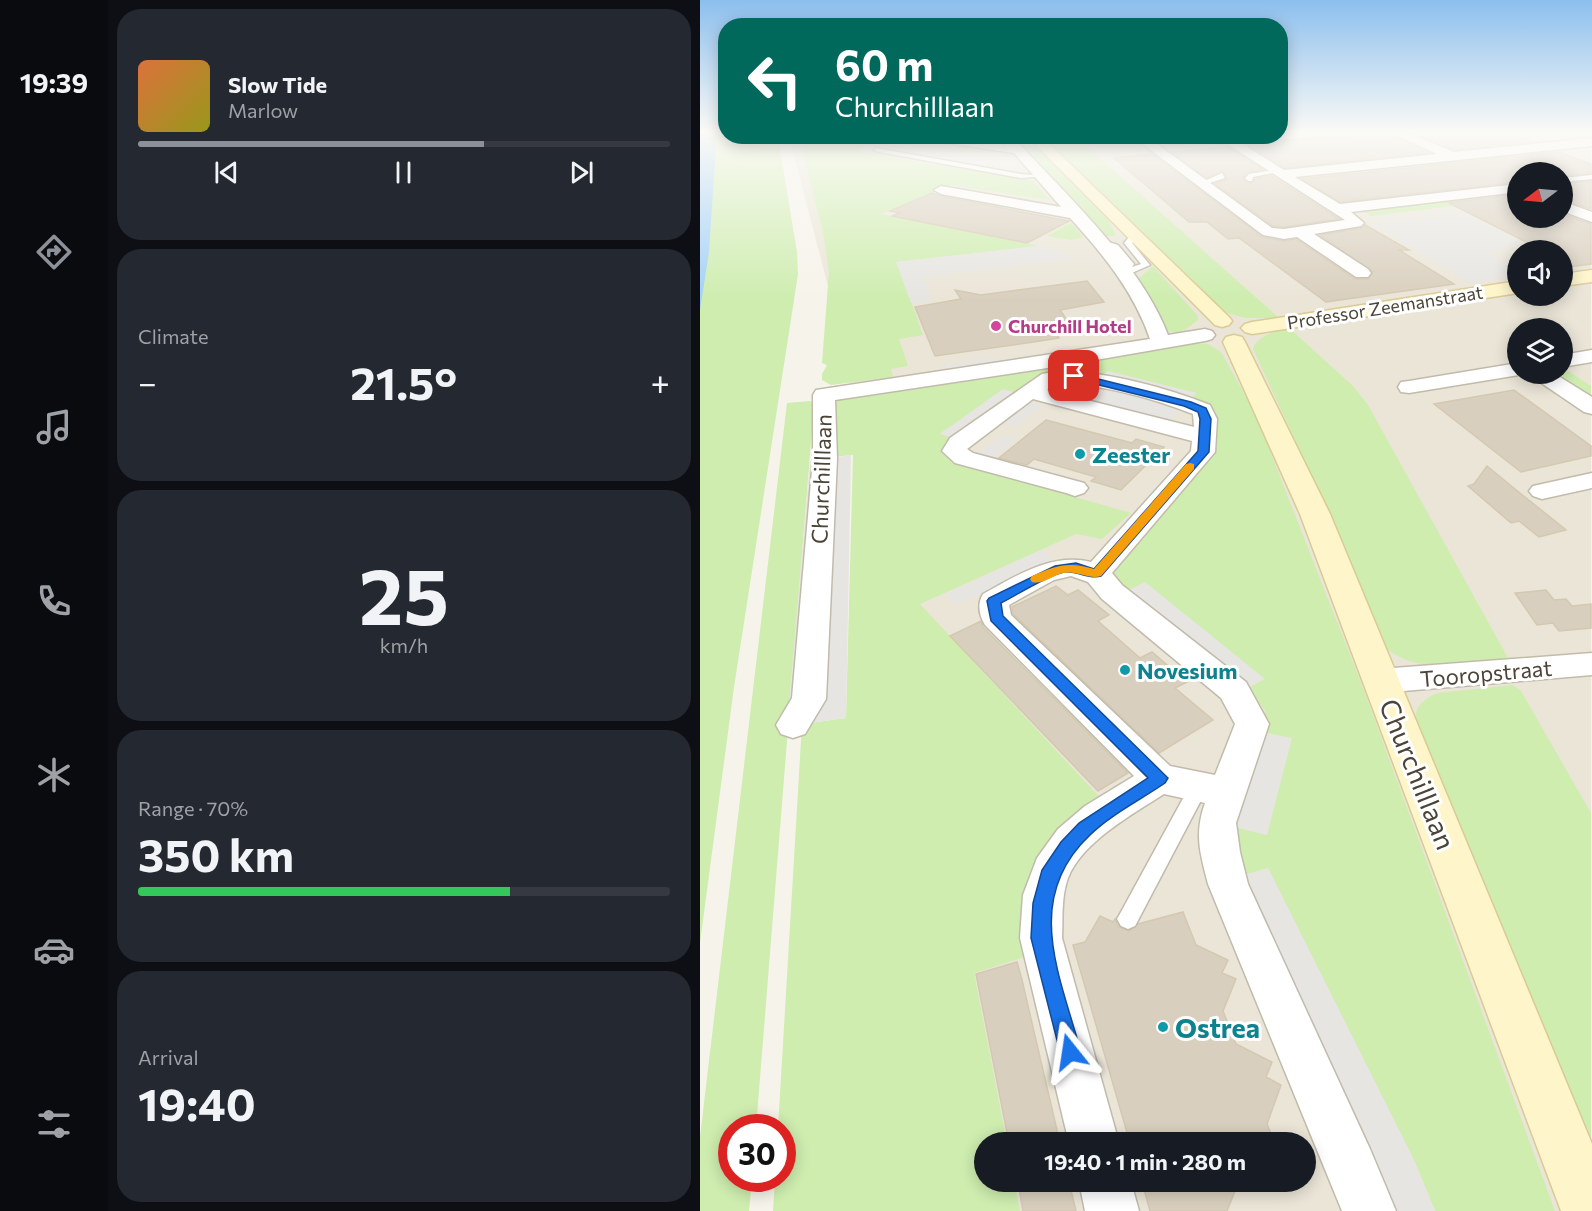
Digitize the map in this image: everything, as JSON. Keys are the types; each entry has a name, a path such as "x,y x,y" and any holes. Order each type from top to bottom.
{"main road":[{"name":"Churchilllaan","path":"1085,188 1228,331 1315,514 1590,1211"},
{"path":"1573,278 1591,276"},
{"name":"Professor Zeemanstraat","path":"1228,331 1507,289"}],"street":[{"path":"1052,188 1125,273 1157,330 1161,342"},
{"path":"1206,188 1261,229 1274,234 1356,224 1353,219 1303,188"},
{"path":"1336,209 1505,188"},
{"path":"941,190 1074,213"},
{"path":"1573,211 1591,218"},
{"path":"1301,232 1362,273"},
{"name":"Churchilllaan","path":"1075,488 964,458 954,451 958,443 1049,378 1071,368 1161,342 1228,331"},
{"path":"1573,359 1591,356"},
{"name":"Churchilllaan","path":"801,712 825,459 824,395 1071,368 1202,410 1206,419 1205,437"},
{"path":"1409,387 1507,371"},
{"path":"1556,384 1591,407"},
{"path":"1030,392 1205,437 1203,452 1096,574"},
{"path":"1542,491 1591,480"},
{"path":"1091,1132 1040,938 1042,903 1051,870 1085,828 1195,786 1252,724 1234,690 1112,592 1096,574 1076,567 1059,569 1026,583 994,601 996,618 1195,786 1217,823 1220,852 1228,884 1352,1167 1369,1211"},
{"name":"Tooropstraat","path":"1380,681 1591,664"},
{"path":"1107,1192 1112,1211"}],"lane":[{"path":"1125,273 1146,265 1128,243 1134,237"},
{"path":"1128,920 1195,786"}],"shaded area":[{"path":"802,188 1507,188 1507,228 1573,228 1573,188 1591,188 1591,1211 902,1211 849,366"},
{"path":"1507,201 1507,204 1378,220 1373,217"},
{"path":"1507,208 1507,211 1471,216 1517,240 1507,240 1507,248 1489,253 1507,263 1507,277 1470,283 1374,224"},
{"path":"1038,246 1068,253 1072,259 924,277 932,301 911,303 896,262"},
{"path":"991,358 1007,361 942,372 941,370 945,364"},
{"path":"1108,371 1197,393 1190,399 1100,377"},
{"path":"1068,379 1183,408 1167,423 1049,393"},
{"path":"1003,389 1017,393 954,438 940,434"},
{"path":"1026,400 1043,405 1016,426 998,421"},
{"path":"1003,435 1017,439 993,458 979,454"},
{"path":"851,455 846,718 787,726 810,461"},
{"path":"1042,550 1054,561 956,605 945,594"},
{"path":"1145,582 1265,679 1246,689 1127,591"},
{"path":"1263,732 1292,738 1267,835 1235,827"},
{"path":"1268,868 1414,1160 1435,1211 1394,1211 1241,876"}],"green space":[{"path":"700,188 786,188 797,252 798,274 734,687 700,943"},
{"path":"812,188 945,188 881,214 1038,246 897,262 923,335 899,339 908,366 891,369 893,377 831,385 822,380 822,374 827,365 822,363 829,272 823,232"},
{"path":"968,188 1039,188 1050,200"},
{"path":"1057,188 1077,188 1108,219 1116,236 1103,236"},
{"path":"1091,188 1133,188 1279,318 1246,318 1227,313 1169,263"},
{"path":"1488,194 1507,198 1507,199 1371,216 1359,209"},
{"path":"1071,223 1083,237 1071,240 1047,236"},
{"path":"1153,266 1197,315 1198,320 1184,330 1167,331 1138,279"},
{"path":"1288,327 1353,386 1368,405 1508,658 1429,665 1399,657 1385,648 1321,496 1253,349 1263,337"},
{"path":"1182,344 1208,344 1221,352 1255,413 1363,688 1555,1211 1435,1211 1414,1160 1268,868 1241,876 1235,827 1267,835 1263,732 1265,710 1246,689 1264,678 1114,581 1114,563 1209,460 1214,450 1216,416 1207,405 1108,371 1100,376 1092,373 1089,366 1093,362"},
{"path":"1059,364 1059,371 940,433 954,438 945,454 948,459 959,464 1131,513 1102,539 1076,534 920,604 1103,801 1027,956 974,973 1005,1132 974,1132 974,1192 1016,1192 1020,1211 773,1211 774,1192 796,1192 796,1114 779,1114 802,724 846,718 853,455 832,457 834,402 847,397"},
{"path":"1573,374 1591,386 1591,399 1568,384 1573,384"},
{"path":"810,401 814,404 757,1114 718,1114 718,1192 751,1192 749,1211 700,1211 700,1137 787,403"},
{"path":"1513,685 1521,691 1591,813 1591,1149 1416,727 1417,710 1423,702 1438,693"}],"water":[{"path":"700,188 713,188 709,252 700,310"}],"building":[{"path":"1149,188 1196,188 1262,237 1284,241 1296,239 1355,279 1368,279 1373,272 1320,235 1361,228 1365,225 1409,250 1399,250 1454,284 1326,302 1239,238 1228,239 1207,222 1189,222"},
{"path":"1220,188 1290,188 1339,219 1284,227 1273,226"},
{"path":"1316,188 1469,188 1340,202"},
{"path":"1573,188 1591,188 1591,209 1573,203"},
{"path":"932,193 1069,221 1027,243 892,216 900,213 890,211"},
{"path":"1507,195 1507,228 1573,228 1573,218 1591,224 1591,264 1573,266 1573,240 1522,240 1449,203"},
{"path":"1087,281 1104,302 1060,310 1067,320 1060,321 1063,325 1055,326 1059,331 1054,332 1059,338 1040,341 935,356 915,307 961,299 955,290 981,295"},
{"path":"1514,390 1591,446 1591,456 1521,472 1434,404"},
{"name":"Zeester","path":"1046,420 1132,443 1136,439 1164,447 1121,490 1091,481 1096,477 1034,459 1027,465 999,458"},
{"path":"1487,466 1566,530 1539,537 1519,521 1511,523 1468,486 1474,484"},
{"name":"Novesium","path":"1056,586 1068,595 1078,590 1109,615 1098,621 1140,658 1152,652 1187,682 1175,688 1213,720 1159,753 1013,614 1012,607"},
{"path":"1546,590 1554,600 1566,599 1572,606 1591,604 1591,628 1559,631 1553,623 1537,625 1515,593"},
{"path":"981,621 983,627 1128,773 1098,791 950,636"},
{"name":"Ostrea","path":"1183,912 1196,945 1228,960 1222,973 1236,979 1223,1011 1236,1044 1272,1062 1266,1077 1281,1085 1267,1124 1270,1132 1127,1132 1073,945 1085,942 1100,916 1113,922 1115,919 1119,927 1129,931 1138,924"},
{"path":"1017,962 1057,1132 1007,1132 976,974"},
{"path":"1020,1192 1071,1192 1076,1211 1023,1211"},
{"path":"1145,1192 1235,1192 1227,1211 1150,1211"}],"slow traffic":[{"path":"1036,579 1059,569 1076,567 1096,574 1190,467"}],"place":[{"name":"Churchill Hotel","path":"996,326"},
{"name":"Zeester","path":"1080,454"},
{"name":"Novesium","path":"1125,670"},
{"name":"Ostrea","path":"1163,1027"}],"route":[{"path":"1070,1052 1040,938 1042,903 1051,870 1067,847 1085,828 1159,778 996,618 994,601 1026,583 1059,569 1076,567 1096,574 1203,452 1206,419 1202,410 1187,404 1074,376"}]}
